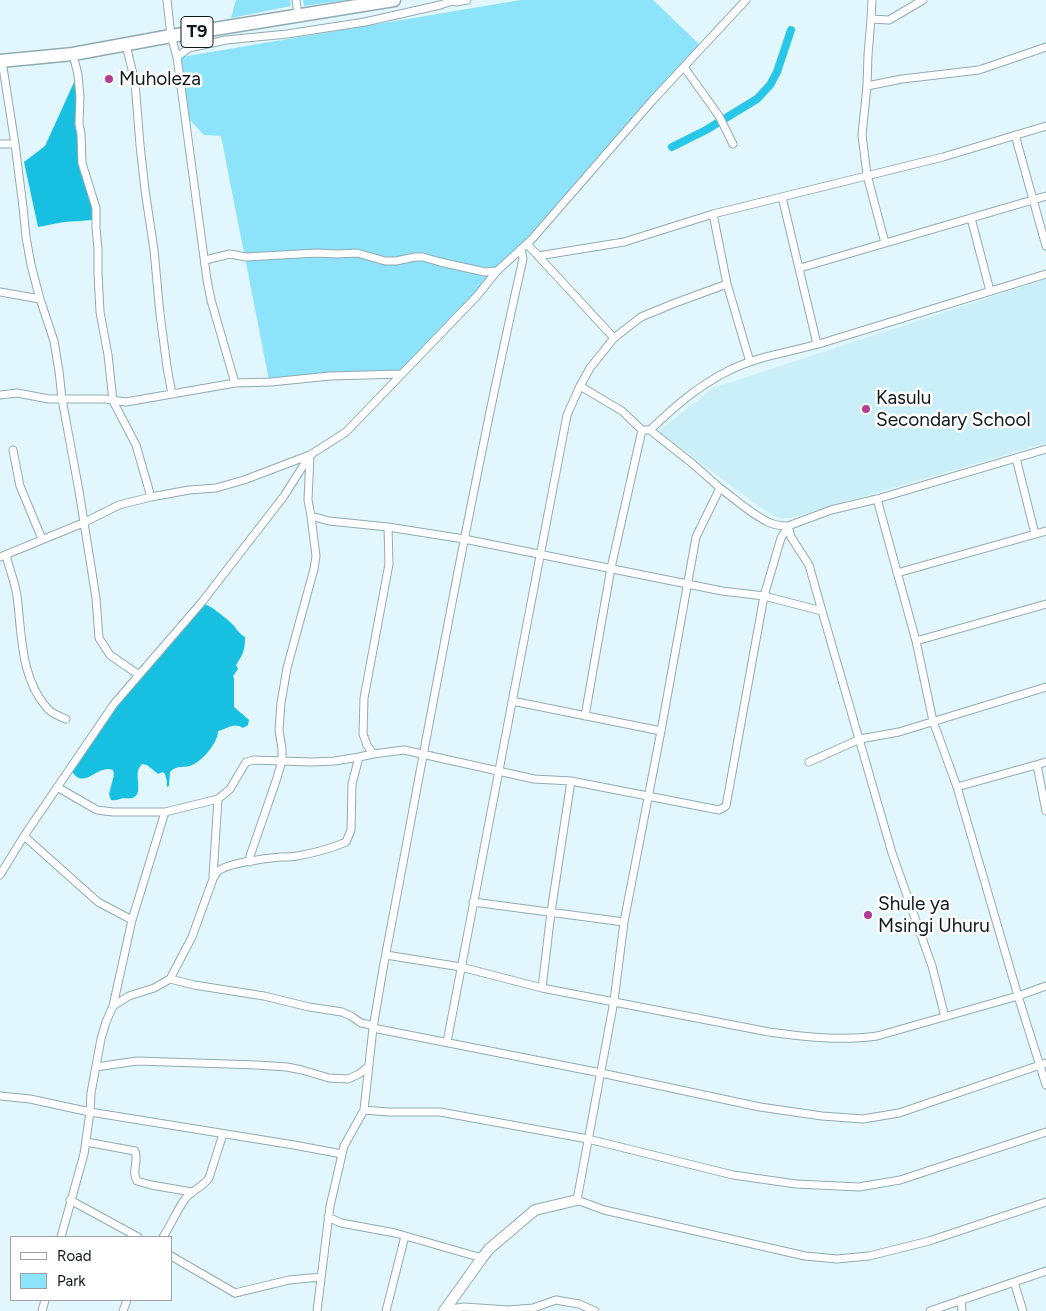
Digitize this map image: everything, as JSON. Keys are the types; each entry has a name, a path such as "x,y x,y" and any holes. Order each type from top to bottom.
{"highway":[{"name":"T9","path":"1,61 73,54 394,0"}],"street":[{"path":"167,0 171,36 177,57 207,280 235,382"},
{"path":"296,0 298,15"},
{"path":"177,57 188,48 226,40 286,34 365,22 440,5 453,0 456,2 467,0"},
{"path":"66,720 47,708 31,681 23,652 17,594 3,556 83,523 119,505 189,490 214,488 244,480 310,455 346,432 477,296 497,271 524,247 616,142 746,0"},
{"path":"872,0 862,135 868,175 885,243"},
{"path":"871,19 889,20 924,0"},
{"path":"126,45 135,82 145,190 154,250 167,368 172,394"},
{"path":"867,86 902,78 979,70 1046,47"},
{"path":"73,54 78,75 80,97 79,124 82,163 96,208 100,312 108,355 113,401 136,445 151,497"},
{"path":"1,61 15,144 31,265 54,341 96,598 99,638 110,655 139,676"},
{"path":"684,67 719,116 733,144"},
{"path":"538,256 624,242 713,214 943,156 1046,126"},
{"path":"1015,135 1046,246"},
{"path":"0,144 15,144"},
{"path":"800,268 1046,196"},
{"path":"782,197 817,344"},
{"path":"713,214 727,284 750,362"},
{"path":"971,218 990,291"},
{"path":"524,247 538,256 614,338"},
{"path":"316,1311 328,1217 342,1154 348,1137 364,1110 368,1067 386,955 464,539 524,247"},
{"path":"205,260 230,254 246,257 357,253 385,262 416,257 485,272 497,271"},
{"path":"585,716 611,568 646,430 690,394 730,370 750,362 817,344 1046,274"},
{"path":"447,1042 567,415 590,368 614,338 641,317 727,284"},
{"path":"0,292 40,299"},
{"path":"0,395 16,393 49,399 105,399 126,402 235,382 271,382 402,374"},
{"path":"580,386 622,411 694,464 720,488 752,512 777,525 788,526 831,510 877,499 1046,449"},
{"path":"13,450 20,486 42,539"},
{"path":"250,862 250,856 282,761 279,730 281,703 316,556 308,500 310,455"},
{"path":"0,875 57,786 114,704 204,601 292,484 310,455"},
{"path":"1016,458 1035,534"},
{"path":"577,1200 614,1001 624,922 696,537 720,488"},
{"path":"877,499 916,641 933,721 957,787 1018,996 1043,1064 1046,1085"},
{"path":"311,516 329,521 388,527 464,539 722,591 764,596 822,611"},
{"path":"57,786 97,810 112,812 165,812 218,799 230,789 246,762 254,760 335,761 404,750 534,779 571,781 719,810 726,806 764,596 781,538 788,526"},
{"path":"788,526 791,537 809,565 892,854 932,966 945,1017"},
{"path":"373,754 362,734 364,698 389,564 388,527"},
{"path":"897,573 1046,531"},
{"path":"916,641 1046,604"},
{"path":"809,762 860,739 899,732 1046,687"},
{"path":"512,701 661,731"},
{"path":"113,1006 129,996 154,988 170,979 192,937 216,872 230,865 315,853 346,842 351,830 352,784 359,757"},
{"path":"957,787 1046,762"},
{"path":"1038,765 1046,811"},
{"path":"542,988 551,912 571,781"},
{"path":"213,879 218,799"},
{"path":"61,1236 86,1142 91,1093 104,1031 113,1006 132,920 165,812"},
{"path":"24,836 98,902 132,920"},
{"path":"473,902 624,922"},
{"path":"386,955 461,967 542,988 769,1032 811,1037 859,1039 877,1036 1018,996 1046,986"},
{"path":"170,979 342,1012 361,1023 447,1042 760,1107 822,1116 863,1119 899,1113 1043,1064"},
{"path":"96,1067 137,1061 257,1065 287,1067 329,1078 348,1079 368,1067"},
{"path":"0,1096 30,1099 90,1112 342,1154"},
{"path":"364,1110 440,1112 588,1139 733,1175 796,1184 860,1188 900,1180 1046,1132"},
{"path":"164,1236 185,1199 210,1178 222,1134"},
{"path":"86,1142 135,1151 137,1158 134,1176 137,1181 192,1192"},
{"path":"70,1200 136,1236"},
{"path":"444,1310 489,1249 535,1210 577,1200 604,1210 805,1256 837,1260 869,1256 929,1242 1046,1202"},
{"path":"328,1217 342,1223 395,1233 482,1258"},
{"path":"386,1311 404,1236"},
{"path":"172,1257 236,1293 289,1280 321,1277"},
{"path":"930,1311 1046,1271"},
{"path":"1014,1282 1023,1311"},
{"path":"444,1310 464,1307 508,1310 532,1308 556,1300 578,1304 595,1311"},
{"path":"961,1300 962,1311"}],"shaded area":[{"path":"76,78 78,99 76,127 78,163 93,211 93,220 64,222 38,227 24,162 45,146"},
{"name":"Kasulu Secondary School","path":"1046,279 1046,443 791,518 780,518 773,516 742,494 659,431 713,388"},
{"path":"202,603 210,606 223,616 245,637 245,646 236,665 238,669 233,676 234,707 249,720 248,725 243,728 233,726 218,731 209,751 200,760 189,766 178,767 170,772 169,786 167,787 163,772 158,774 147,765 142,764 138,771 137,794 131,798 111,800 109,794 114,775 113,770 101,770 85,778 80,778 70,768 114,704"}],"green space":[{"path":"236,0 290,0 291,6 231,18"},
{"path":"303,0 346,0 304,6"},
{"path":"521,0 653,0 700,45 530,239 399,371 269,380 221,136 204,135 189,119 181,57"}],"waterway":[{"path":"672,147 706,130 757,99 770,85 777,72 791,30"}],"place":[{"name":"Muholeza","path":"109,79"},
{"name":"Kasulu Secondary School","path":"866,409"},
{"name":"Shule ya Msingi Uhuru","path":"868,915"}]}
